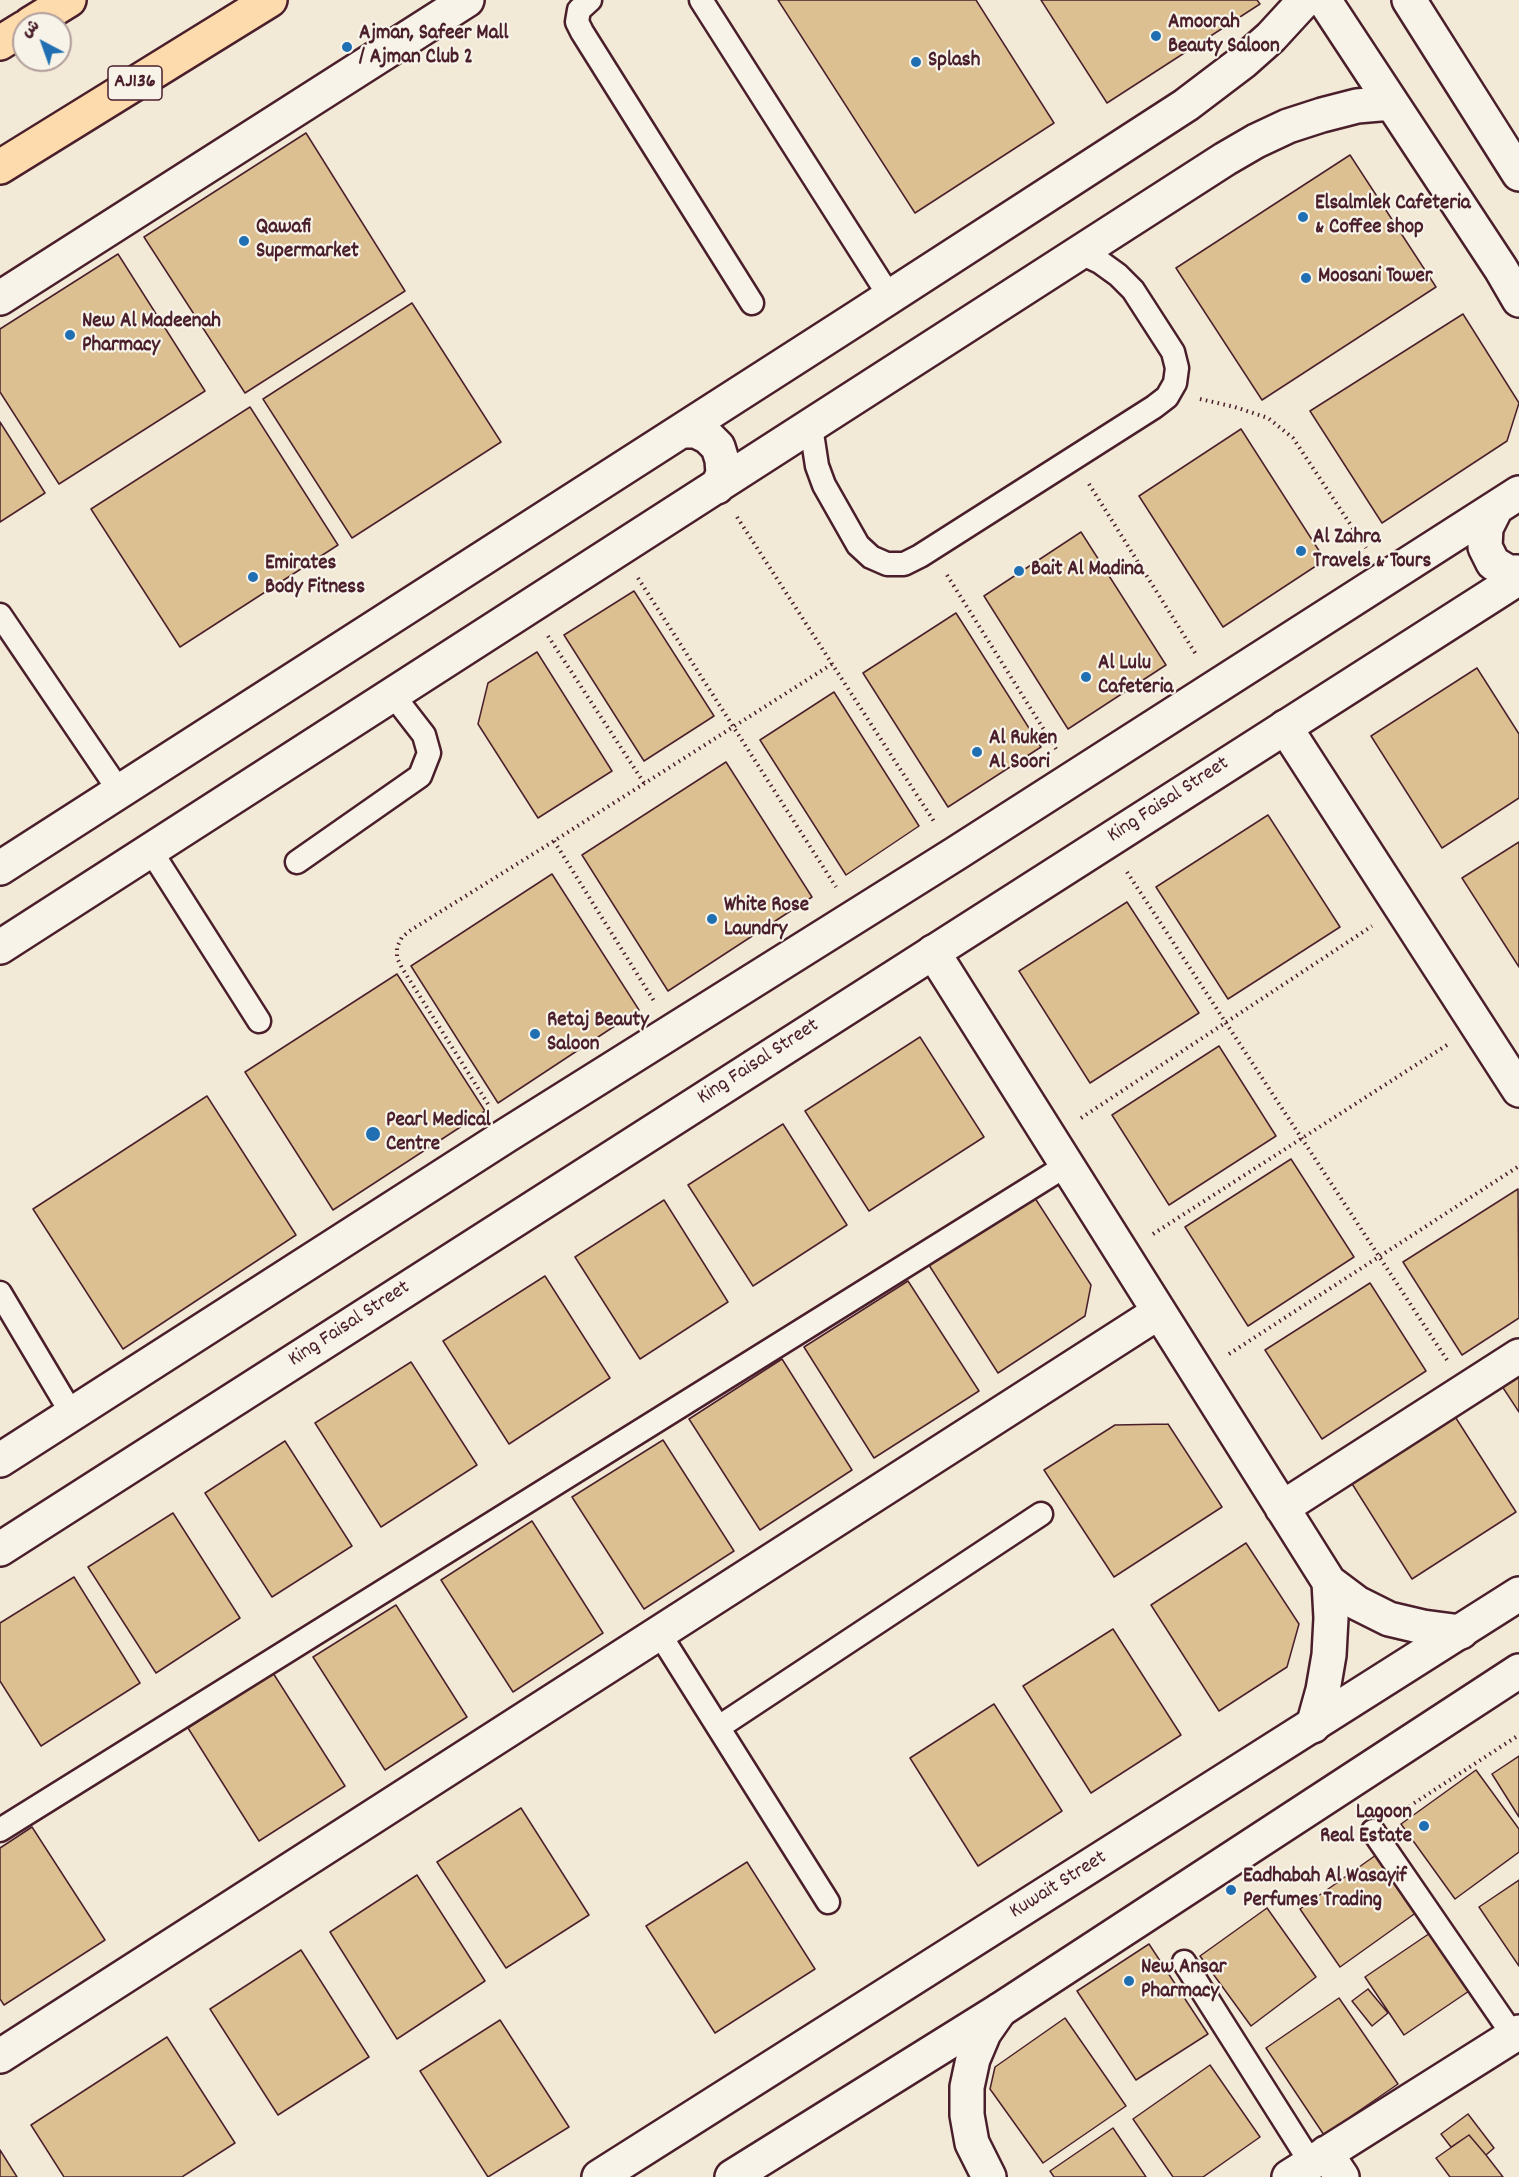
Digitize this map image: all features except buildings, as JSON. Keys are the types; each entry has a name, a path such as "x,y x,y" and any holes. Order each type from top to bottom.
{"main road":[{"path":"50,12 69,0"},
{"name":"AJ136","path":"0,166 270,0"}],"street":[{"path":"0,298 468,0"},
{"path":"0,867 682,431 1196,98 1257,49 1305,0"},
{"path":"1324,0 1391,103 1510,271 1519,300"},
{"path":"1409,0 1519,174"},
{"path":"0,947 1225,159 1288,126 1357,106 1391,103"},
{"path":"682,431 696,432 708,437 718,447 723,474 717,487"},
{"path":"0,1460 507,1135 955,854 1507,502"},
{"path":"1507,502 1486,528 1485,547 1493,563 1509,572 1519,572"},
{"name":"King Faisal Street","path":"0,1549 1519,578"},
{"path":"1285,727 1519,1090"},
{"path":"933,952 1329,1582 1357,1603 1389,1619 1423,1627 1461,1632"},
{"path":"0,2056 1159,1312"},
{"path":"1282,1508 1519,1356"},
{"path":"1313,1726 1323,1690 1329,1655 1331,1618 1329,1582"},
{"name":"Kuwait Street","path":"599,2177 1519,1594"},
{"path":"732,2177 1000,2010 1519,1671"},
{"path":"989,2177 972,2143 967,2115 967,2087 973,2059 984,2033 1000,2010"},
{"path":"1317,2168 1516,2034"}],"lane":[{"path":"590,0 579,10 577,22 582,32 752,303"},
{"path":"701,0 890,297"},
{"path":"811,427 817,466 824,485 858,545 870,557 886,564 904,564 931,549 1073,459 1167,397 1175,383 1177,368 1173,352 1133,290 1100,262 1081,253"},
{"path":"0,615 120,792"},
{"path":"297,862 420,776 429,753 424,735 393,695"},
{"path":"151,851 259,1021"},
{"path":"0,1830 1058,1151"},
{"path":"0,1293 72,1414"},
{"path":"719,1727 1041,1514"},
{"path":"659,1633 828,1902"},
{"path":"1373,1831 1516,2034"},
{"path":"1184,1962 1317,2168"}],"path":[{"path":"1167,397 1202,399 1235,407 1268,418 1293,438 1386,579"},
{"path":"1073,459 1216,687"},
{"path":"717,487 955,854"},
{"path":"620,549 855,917"},
{"path":"931,549 1074,777"},
{"path":"530,607 644,783"},
{"path":"507,1135 402,968 397,958 397,947 402,937 832,664"},
{"path":"554,841 673,1032"},
{"path":"1107,841 1466,1390"},
{"path":"1058,1151 1226,1022 1401,907"},
{"path":"1122,1253 1478,1026"},
{"path":"1198,1374 1519,1166"},
{"path":"1373,1831 1519,1735"}],"place":[{"name":"Amoorah Beauty Saloon","path":"1156,36"},
{"name":"Ajman, Safeer Mall / Ajman Club 2","path":"347,47"},
{"name":"Splash","path":"916,62"},
{"name":"Elsalmlek Cafeteria & Coffee shop","path":"1303,217"},
{"name":"Qawafi Supermarket","path":"244,241"},
{"name":"Moosani Tower","path":"1306,278"},
{"name":"New Al Madeenah Pharmacy","path":"70,335"},
{"name":"Al Zahra Travels & Tours","path":"1301,551"},
{"name":"Bait Al Madina","path":"1019,571"},
{"name":"Emirates Body Fitness","path":"253,577"},
{"name":"Al Lulu Cafeteria","path":"1086,677"},
{"name":"Al Ruken Al Soori","path":"977,752"},
{"name":"White Rose Laundry","path":"712,919"},
{"name":"Retaj Beauty Saloon","path":"535,1034"},
{"name":"Pearl Medical Centre","path":"373,1134"},
{"name":"Lagoon Real Estate","path":"1424,1826"},
{"name":"Eadhabah Al Wasayif Perfumes Trading","path":"1231,1890"},
{"name":"New Ansar Pharmacy","path":"1129,1981"}]}
